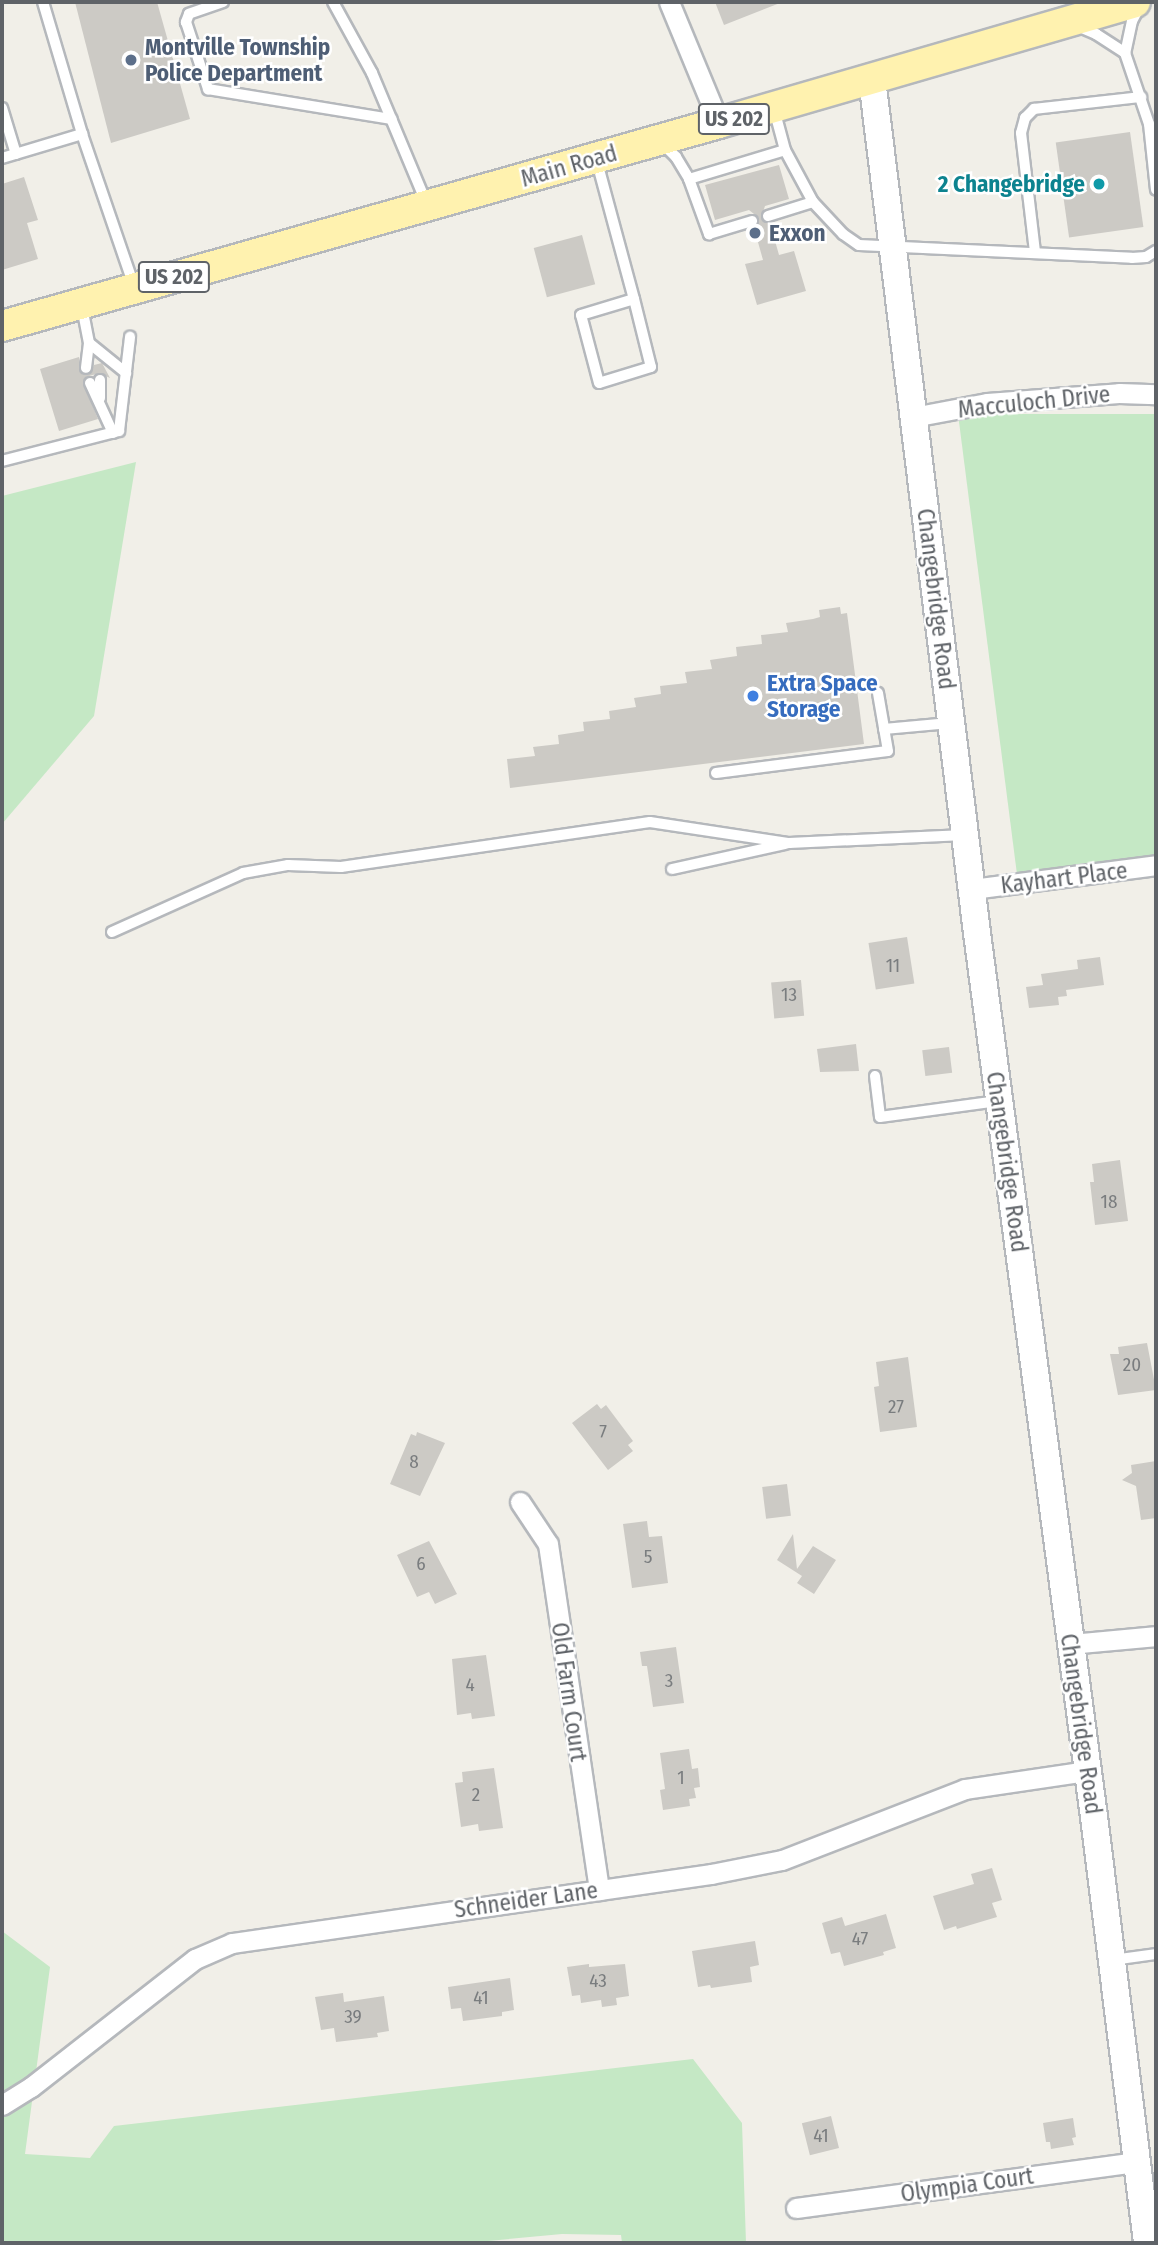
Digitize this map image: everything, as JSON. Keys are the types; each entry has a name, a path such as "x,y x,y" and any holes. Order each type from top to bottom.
{"main road":[{"name":"Main Road","path":"2,326 1135,2"},
{"name":"Changebridge Road","path":"872,79 965,835 1147,2243"}],"street":[{"path":"669,2 719,123"},
{"name":"Macculoch Drive","path":"913,417 987,403 1119,393 1156,394"},
{"name":"Kayhart Place","path":"972,889 1156,865"},
{"name":"Old Farm Court","path":"520,1502 548,1544 599,1890"},
{"path":"1070,1644 1156,1636"},
{"name":"Schneider Lane","path":"2,2105 31,2087 195,1959 232,1943 711,1874 782,1860 965,1789 1087,1771"},
{"name":"Olympia Court","path":"796,2208 1137,2162"}],"lane":[{"path":"43,2 82,134 135,288"},
{"path":"223,2 189,14 186,22 208,89 392,120"},
{"path":"333,2 372,73 428,205"},
{"path":"1144,2 1132,21 1125,53 1153,129 1156,185"},
{"path":"1065,22 1096,34 1125,53"},
{"path":"1035,252 1021,133 1026,118 1034,109 1141,97"},
{"path":"773,107 785,150 813,202 843,234 859,245 1132,258 1146,257 1156,251"},
{"path":"2,108 16,154"},
{"path":"2,158 82,134"},
{"path":"659,140 676,157 689,179 709,234 752,221"},
{"path":"689,179 785,150"},
{"path":"596,158 634,299 651,367 599,383 581,315 634,299"},
{"path":"768,216 813,202"},
{"path":"81,303 89,343 87,355 91,366"},
{"path":"2,461 119,432 130,337"},
{"path":"89,343 126,373"},
{"path":"95,382 113,433"},
{"path":"716,773 888,751 878,694"},
{"path":"884,729 951,723"},
{"path":"112,932 167,909 219,881 243,873 288,865 341,867 650,822 789,843"},
{"path":"672,869 789,843 965,835"},
{"path":"875,1076 880,1116 999,1101"},
{"path":"1112,1960 1156,1954"}],"green space":[{"path":"958,414 1156,414 1156,868 1019,890"},
{"path":"136,462 94,716 2,824 2,496"},
{"path":"2,1931 50,1967 25,2154 90,2158 114,2126 693,2059 742,2123 746,2243 622,2243 621,2235 562,2234 466,2243 2,2243"}],"building":[{"name":"Montville Township Police Department","path":"75,2 157,2 190,119 111,143"},
{"path":"715,2 780,2 780,3 724,25"},
{"name":"2 Changebridge","path":"1130,132 1143,227 1069,238 1056,142"},
{"path":"779,165 789,199 765,206 761,218 770,223 779,255 794,251 806,291 757,305 745,264 763,260 754,228 759,218 749,210 715,220 705,185"},
{"path":"24,177 38,220 27,223 38,259 2,270 2,184"},
{"path":"582,235 595,284 547,297 534,248"},
{"path":"79,357 82,374 90,374 94,365 102,363 110,378 99,373 86,377 83,382 98,419 59,431 40,369"},
{"name":"Extra Space Storage","path":"840,607 841,614 847,613 864,744 510,788 507,759 535,756 533,747 559,744 558,735 584,731 583,722 610,719 609,711 636,707 634,698 661,694 660,686 687,683 685,672 712,669 710,660 737,656 736,647 762,644 761,635 788,632 786,623 820,617 819,610"},
{"path":"907,937 914,983 876,990 868,943"},
{"path":"1100,957 1104,985 1066,990 1067,996 1058,997 1059,1005 1029,1008 1026,987 1043,985 1041,974 1078,969 1077,960"},
{"path":"801,980 804,1016 774,1018 771,983"},
{"path":"856,1044 859,1071 820,1072 817,1049"},
{"path":"949,1047 952,1073 925,1076 922,1050"},
{"path":"1120,1160 1128,1221 1095,1225 1090,1182 1094,1182 1092,1164"},
{"path":"1147,1343 1156,1390 1118,1395 1110,1354 1119,1354 1118,1347"},
{"path":"908,1357 917,1427 880,1432 874,1387 879,1386 876,1362"},
{"path":"597,1404 601,1409 606,1405 633,1441 628,1445 633,1451 608,1470 572,1423"},
{"path":"417,1432 445,1443 420,1496 390,1484 411,1434 416,1436"},
{"path":"1156,1461 1156,1518 1141,1520 1136,1486 1122,1480 1132,1473 1131,1465"},
{"path":"787,1484 791,1516 766,1519 762,1487"},
{"path":"647,1521 649,1537 662,1536 668,1583 632,1588 623,1524"},
{"path":"793,1534 797,1569 813,1546 836,1560 814,1594 797,1583 802,1576 777,1560"},
{"path":"429,1541 457,1594 435,1604 429,1592 417,1597 397,1555"},
{"path":"676,1647 684,1703 653,1707 647,1666 642,1666 640,1652"},
{"path":"486,1655 495,1716 472,1719 471,1713 457,1715 452,1659"},
{"path":"689,1749 692,1769 698,1768 700,1787 694,1788 696,1798 689,1799 690,1806 663,1810 660,1790 665,1789 660,1753"},
{"path":"494,1768 503,1828 479,1831 478,1824 461,1827 455,1783 463,1782 462,1772"},
{"path":"992,1868 1002,1900 992,1903 997,1917 957,1929 956,1926 944,1930 933,1896 974,1884 971,1874"},
{"path":"886,1914 896,1948 883,1952 884,1955 844,1966 840,1952 831,1954 822,1923 842,1917 845,1926"},
{"path":"755,1941 759,1965 750,1967 752,1982 711,1988 710,1985 698,1987 692,1951"},
{"path":"589,1964 589,1967 625,1964 629,1996 616,1998 617,2005 602,2007 601,2000 581,2003 580,1995 572,1996 567,1967"},
{"path":"510,1978 514,2010 502,2012 502,2016 463,2021 461,2008 451,2009 448,1987"},
{"path":"343,1993 344,2002 384,1996 389,2031 377,2033 378,2037 336,2042 334,2028 321,2030 315,1997"},
{"path":"831,2116 839,2148 810,2155 802,2123"},
{"path":"1073,2118 1076,2137 1072,2138 1074,2145 1051,2149 1050,2142 1046,2142 1043,2123"}],"place":[{"name":"Montville Township Police Department","path":"131,60"},
{"name":"2 Changebridge","path":"1099,184"},
{"name":"Exxon","path":"755,233"},
{"name":"Extra Space Storage","path":"753,696"}]}
